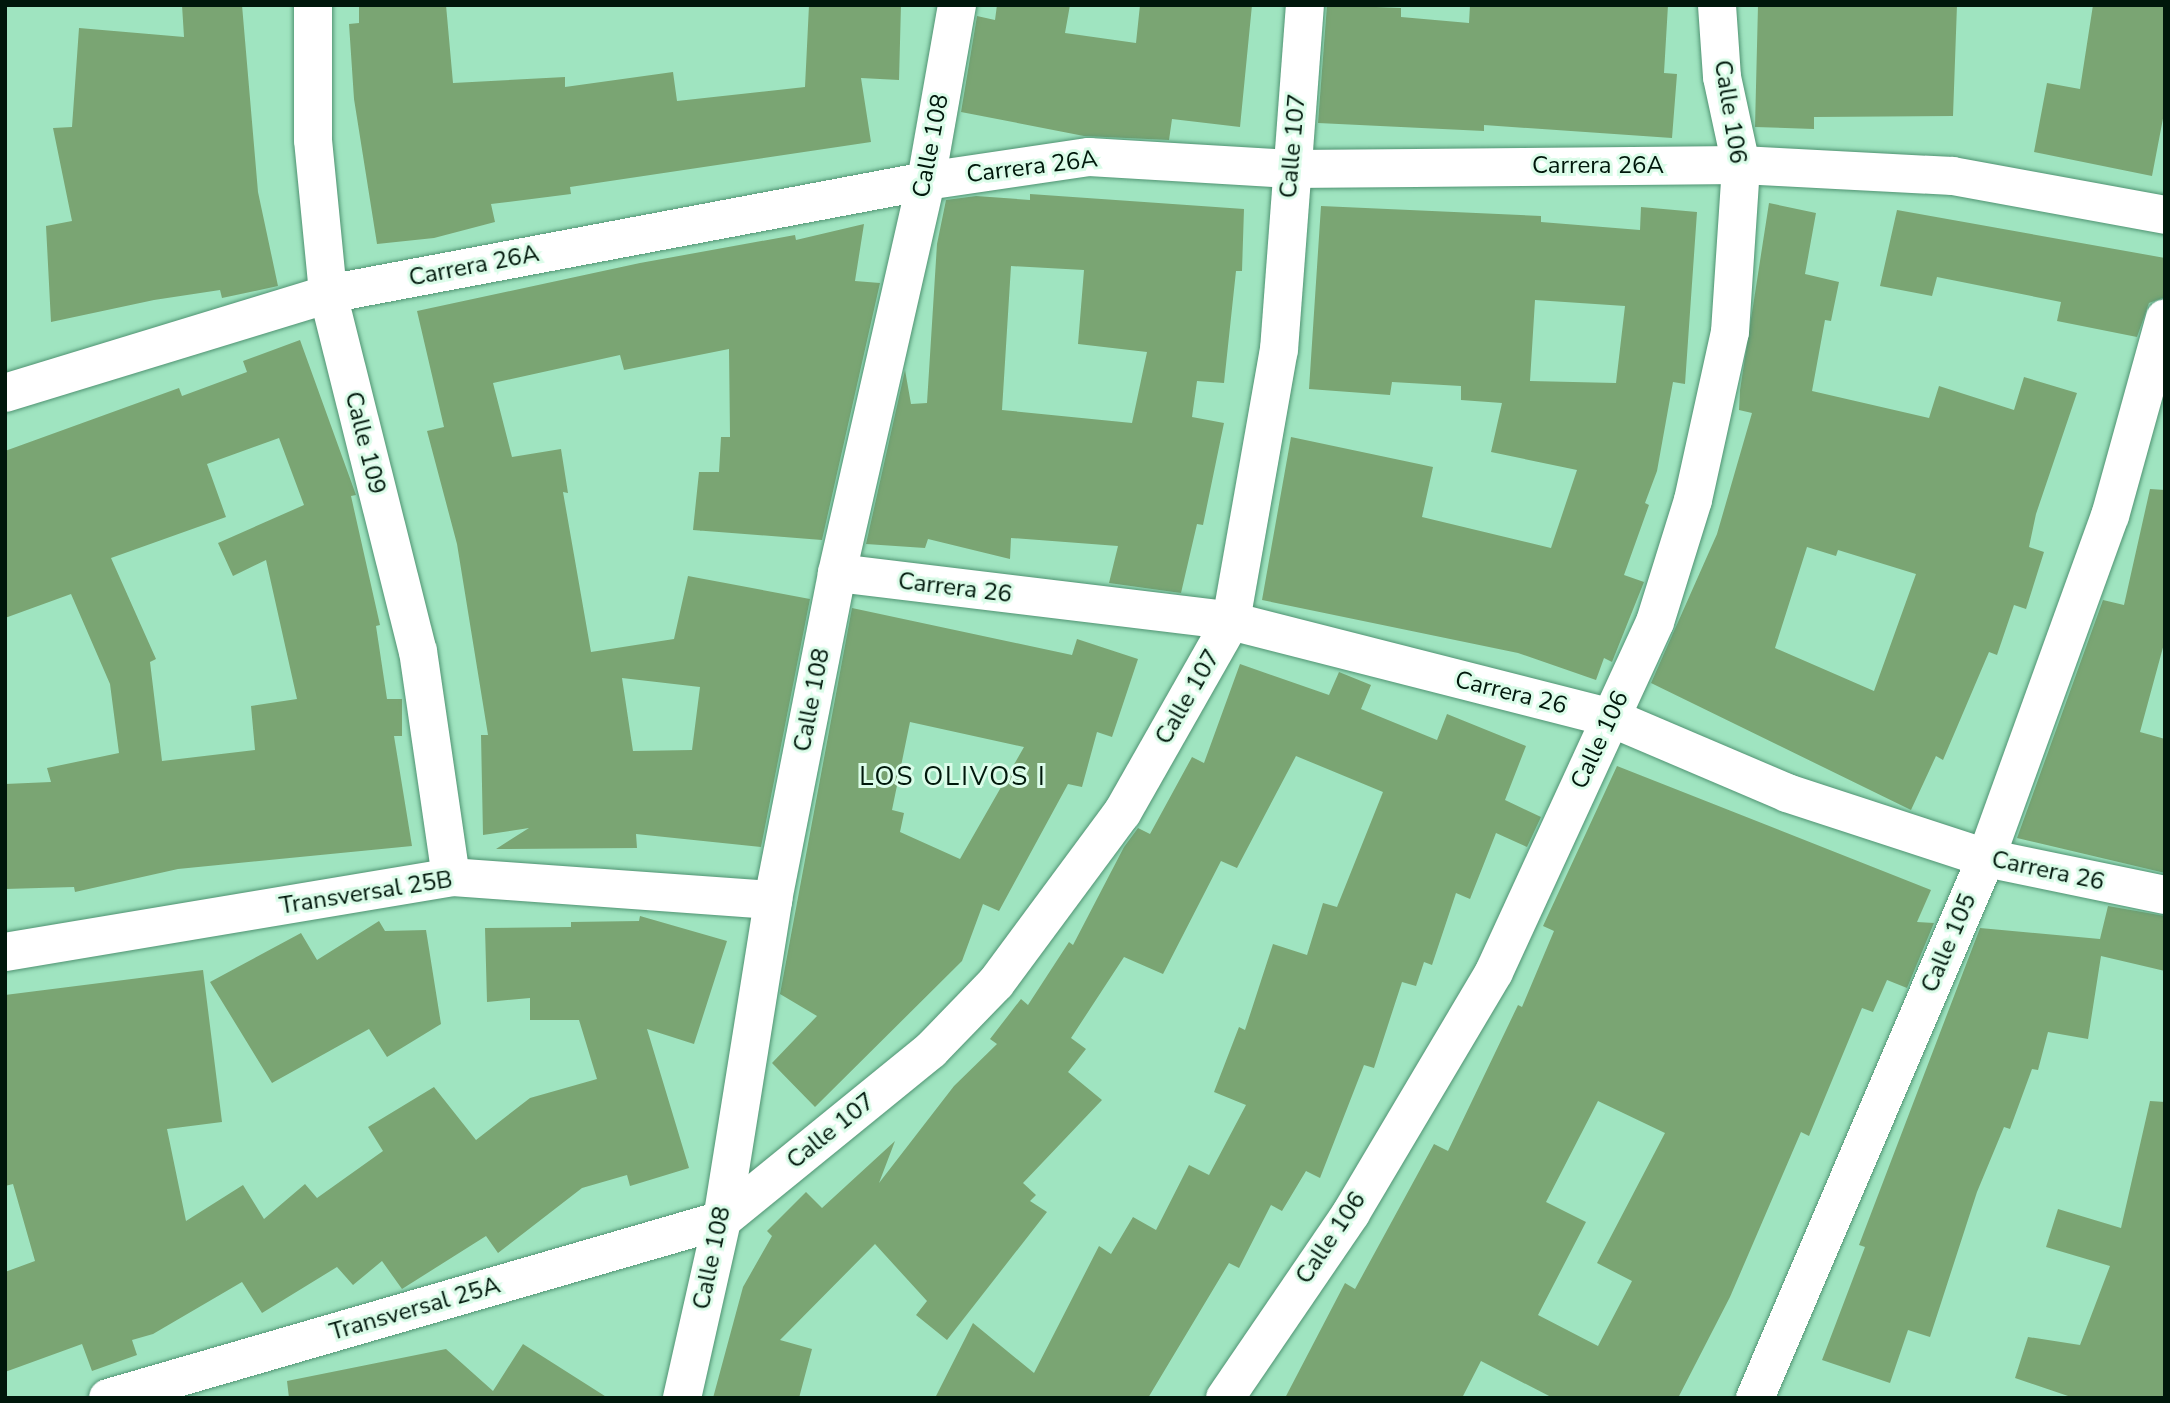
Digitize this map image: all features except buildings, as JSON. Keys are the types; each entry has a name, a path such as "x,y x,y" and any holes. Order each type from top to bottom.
{"street":[{"name":"Calle 109","path":"313,5 313,140 328,294 418,651 451,877"},
{"name":"Calle 108","path":"682,1398 722,1220 772,900 837,573 926,181 957,5"},
{"name":"Calle 107","path":"722,1220 931,1049 996,983 1122,813 1231,621 1279,349 1291,169 1306,5"},
{"name":"Calle 106","path":"1225,1398 1351,1213 1494,972 1655,622 1693,500 1730,332 1741,165 1722,77 1717,5"},
{"name":"Carrera 26A","path":"5,393 328,294 926,181 1089,157 1291,169 1741,165 1953,176 2165,215"},
{"name":"Calle 105","path":"1755,1398 1986,858 2110,516 2165,318"},
{"name":"Carrera 26","path":"837,573 1231,621 1609,717 1787,793 1986,858 2165,895"},
{"name":"Transversal 25B","path":"5,952 451,877 772,900"},
{"name":"Transversal 25A","path":"108,1398 722,1220"}],"district":[{"name":"LOS OLIVOS I","path":"953,777"}]}
